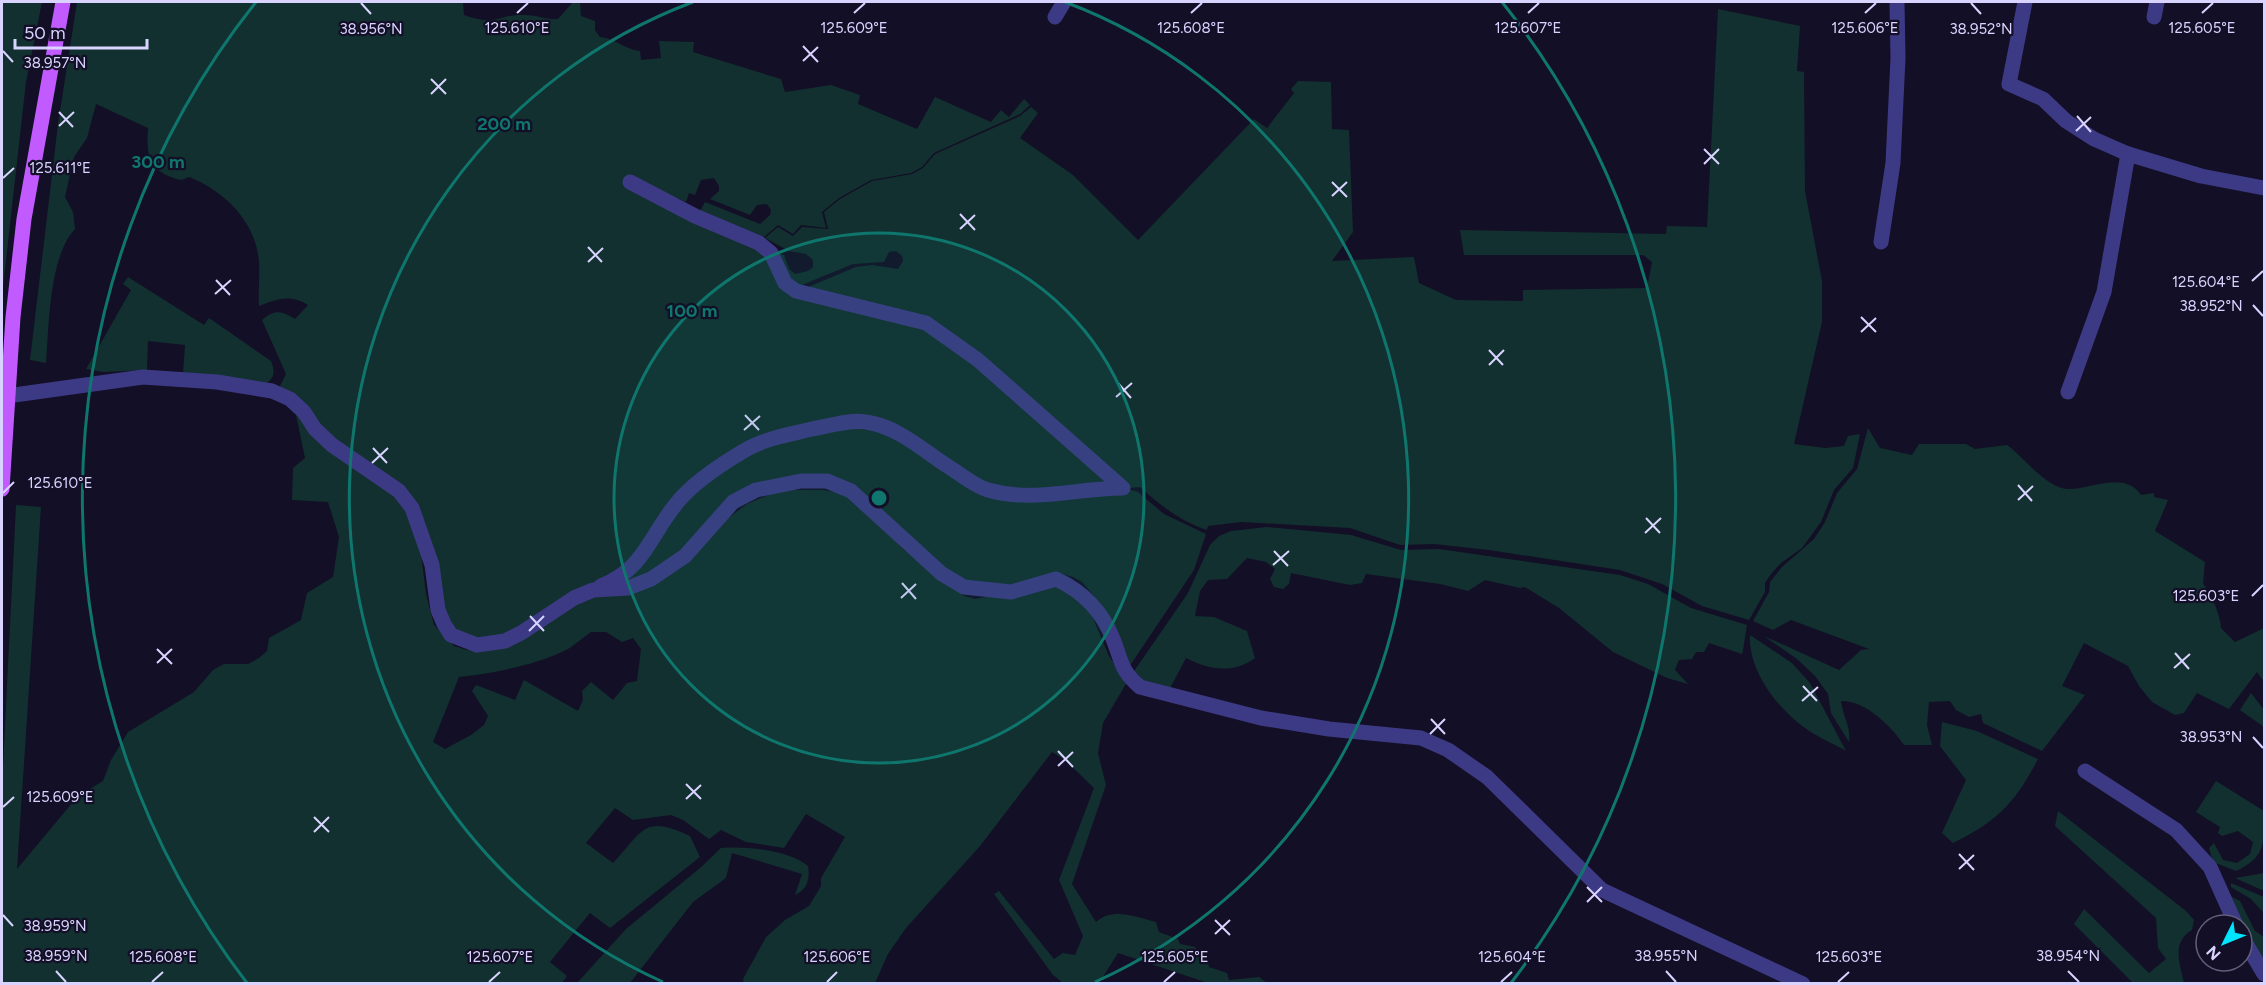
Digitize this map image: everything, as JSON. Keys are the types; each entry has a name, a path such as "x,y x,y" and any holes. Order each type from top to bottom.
{"main road":[{"path":"2,489 7,396 24,219 63,2"}],"street":[{"path":"1055,17 1064,2"},
{"path":"1881,242 1893,163 1898,2"},
{"path":"2025,2 2009,84 2043,99 2066,121 2094,139 2128,154 2201,176 2265,188"},
{"path":"2154,17 2157,2"},
{"path":"2068,392 2104,292 2128,154"},
{"path":"7,396 143,378 217,382 272,391 290,399 323,437 399,491 412,508 432,565 438,609 444,624 451,635 463,642 477,645 505,640 574,598 615,580 641,560 676,504 696,483 748,449 769,440 824,427 865,421 883,426 975,484 1004,493 1025,497 1094,488 1123,488 996,375 926,323 796,291 785,283 771,253 759,243 695,216 630,182"},
{"path":"593,590 628,588 666,571 685,556 733,502 756,490 785,483 827,481 851,491 867,503 942,574 964,587 1011,592 1056,579 1075,588 1090,601 1102,619 1113,639 1118,659 1127,676 1140,687 1261,718 1329,729 1421,738 1448,750 1486,777 1602,890 1803,984"},
{"path":"2085,771 2176,830 2210,867 2231,913"},
{"path":"2254,956 2265,974"}],"green space":[{"path":"2,2 42,2 26,82 2,296"},
{"path":"77,2 463,2 464,15 491,20 515,15 558,19 573,2 580,2 581,16 595,21 595,30 600,37 640,51 641,60 661,58 659,41 694,42 693,52 781,79 785,92 831,85 860,95 858,104 917,129 935,97 991,122 1001,110 1009,117 1024,99 1030,105 1020,114 934,153 922,167 911,173 871,180 839,198 822,212 826,228 801,225 793,234 778,225 764,237 700,211 705,202 760,224 770,215 771,210 767,204 757,205 750,215 710,199 719,191 714,178 701,180 695,195 689,193 686,202 658,190 757,245 783,285 925,326 949,341 1110,481 1062,490 987,486 884,423 823,424 717,466 638,558 508,634 477,640 453,631 446,615 424,520 279,388 286,374 262,320 278,312 295,319 308,305 284,299 259,306 257,248 237,210 202,183 189,177 181,180 162,173 149,156 148,128 96,104 87,138 74,157 65,197 73,212 75,229 66,241 55,274 46,363 30,360 58,124"},
{"path":"1718,9 1800,26 1797,71 1804,72 1805,191 1822,281 1822,322 1794,444 1825,448 1844,446 1848,436 1860,434 1853,468 1834,490 1821,522 1802,548 1781,563 1771,574 1765,583 1765,592 1749,620 1702,606 1662,584 1620,570 1489,550 1434,544 1400,545 1350,528 1241,522 1208,526 1207,530 1171,512 1140,487 1128,488 952,337 801,290 856,267 872,265 898,269 903,261 902,256 896,251 889,252 884,262 853,264 797,287 787,282 773,251 784,255 789,269 795,274 808,271 813,267 813,260 806,254 789,251 765,238 778,227 793,236 802,227 828,229 824,212 840,199 872,181 912,174 923,168 935,154 1020,116 1031,107 1038,113 1020,138 1073,175 1138,240 1254,119 1267,128 1294,93 1291,89 1298,81 1331,82 1332,129 1349,130 1353,232 1332,261 1414,257 1419,283 1456,300 1523,301 1523,290 1647,288 1652,262 1643,255 1464,255 1460,230 1666,234 1667,226 1707,227"},
{"path":"128,277 204,325 209,318 271,361 274,371 271,379 266,384 183,374 185,345 148,341 147,370 104,372 86,369 131,290 123,284"},
{"path":"295,410 400,501 419,538 426,594 434,625 454,646 467,650 483,650 578,599 631,591 747,504 778,491 823,490 852,495 904,550 964,596 975,599 1059,584 1089,609 1109,656 1127,682 1103,723 1098,753 1106,785 1072,884 1096,922 1110,915 1124,914 1156,922 1159,932 1178,939 1180,944 1195,947 1200,958 1208,960 1209,967 1227,973 1229,980 1259,977 1267,983 1208,983 1118,953 1099,983 1063,983 1053,975 994,894 999,891 1054,959 1063,953 1075,955 1083,936 1059,880 1094,788 1065,760 1052,752 980,846 906,928 888,954 875,983 744,984 743,979 766,937 785,920 809,906 821,886 821,878 845,837 806,814 784,848 746,842 721,830 709,839 683,820 671,815 633,820 615,808 586,843 613,863 638,835 653,826 662,826 690,836 700,857 610,928 590,913 550,962 567,976 562,983 2,984 2,786 16,505 41,507 17,869 78,796 103,781 111,760 128,732 194,692 213,670 224,664 248,664 259,658 267,651 269,638 301,620 307,593 333,577 339,537 328,502 292,500 293,468 305,458","holes":["591,632 606,632 622,642 633,638 641,649 637,681 627,683 613,700 591,682 582,691 583,700 578,711 524,680 515,700 476,685 472,691 488,716 484,725 445,749 433,742 459,677 526,665 567,649"]},
{"path":"852,425 882,428 974,486 1138,492 1164,514 1206,534 1194,570 1129,667 1099,602 1082,582 1073,577 1055,572 1012,584 991,586 958,579 869,499 783,478 751,488 727,507 695,542 668,564 643,576 616,583 678,506 749,451"},
{"path":"1868,428 1880,448 1912,455 1919,444 1966,444 1975,449 2007,445 2043,478 2059,487 2076,489 2116,482 2134,488 2141,495 2154,493 2154,497 2168,500 2155,531 2205,562 2203,584 2215,605 2221,628 2235,642 2264,628 2264,682 2257,672 2229,709 2197,693 2184,713 2175,715 2152,702 2139,686 2128,666 2084,643 2062,686 2085,695 2042,751 1983,723 1981,714 1969,717 1956,710 1950,701 1929,702 1927,725 1932,745 1904,745 1885,722 1868,709 1841,701 1849,731 1849,742 1831,713 1828,694 1815,676 1797,659 1764,636 1839,670 1861,650 1869,649 1791,620 1773,630 1753,621 1769,592 1770,582 1782,567 1814,539 1825,522 1837,493 1857,469"},
{"path":"1267,527 1351,535 1401,550 1439,549 1620,575 1648,584 1691,608 1747,625 1742,654 1709,643 1704,652 1696,652 1692,659 1679,660 1675,670 1688,684 1667,678 1613,652 1559,608 1525,587 1520,588 1485,580 1468,591 1440,584 1366,574 1362,583 1350,585 1291,573 1289,584 1283,589 1274,587 1270,579 1275,569 1266,562 1247,558 1227,579 1208,580 1200,591 1195,616 1214,617 1247,631 1255,658 1239,666 1221,668 1186,658 1168,692 1149,685 1132,674 1188,593 1210,545 1219,536 1231,531"},
{"path":"1750,635 1792,663 1810,683 1846,751 1805,728 1784,710 1759,675 1751,648"},
{"path":"2251,693 2264,710 2264,727 2240,710"},
{"path":"1942,722 1977,731 2038,759 2022,787 2004,809 1982,827 1953,843 1942,833 1966,780 1940,746"},
{"path":"2216,781 2264,811 2263,841 2258,855 2246,866 2236,871 2213,862 2209,848 2214,843 2223,860 2237,863 2250,854 2253,842 2238,831 2222,836 2218,833 2220,827 2196,812"},
{"path":"2058,811 2186,911 2194,920 2192,930 2185,935 2179,947 2179,961 2184,983 2133,983 2074,924 2084,909 2149,973 2166,959 2158,948 2156,918 2055,826"},
{"path":"721,848 755,849 790,856 808,866 807,883 803,890 795,895 802,874 732,853 726,878 693,902 630,983 577,983 626,929"},
{"path":"2264,873 2264,891 2235,878"},
{"path":"2231,883 2264,897 2263,912 2251,899 2231,887"},
{"path":"2230,896 2240,901 2246,913 2237,913"},
{"path":"2254,929 2264,937 2264,960 2254,944"}]}
